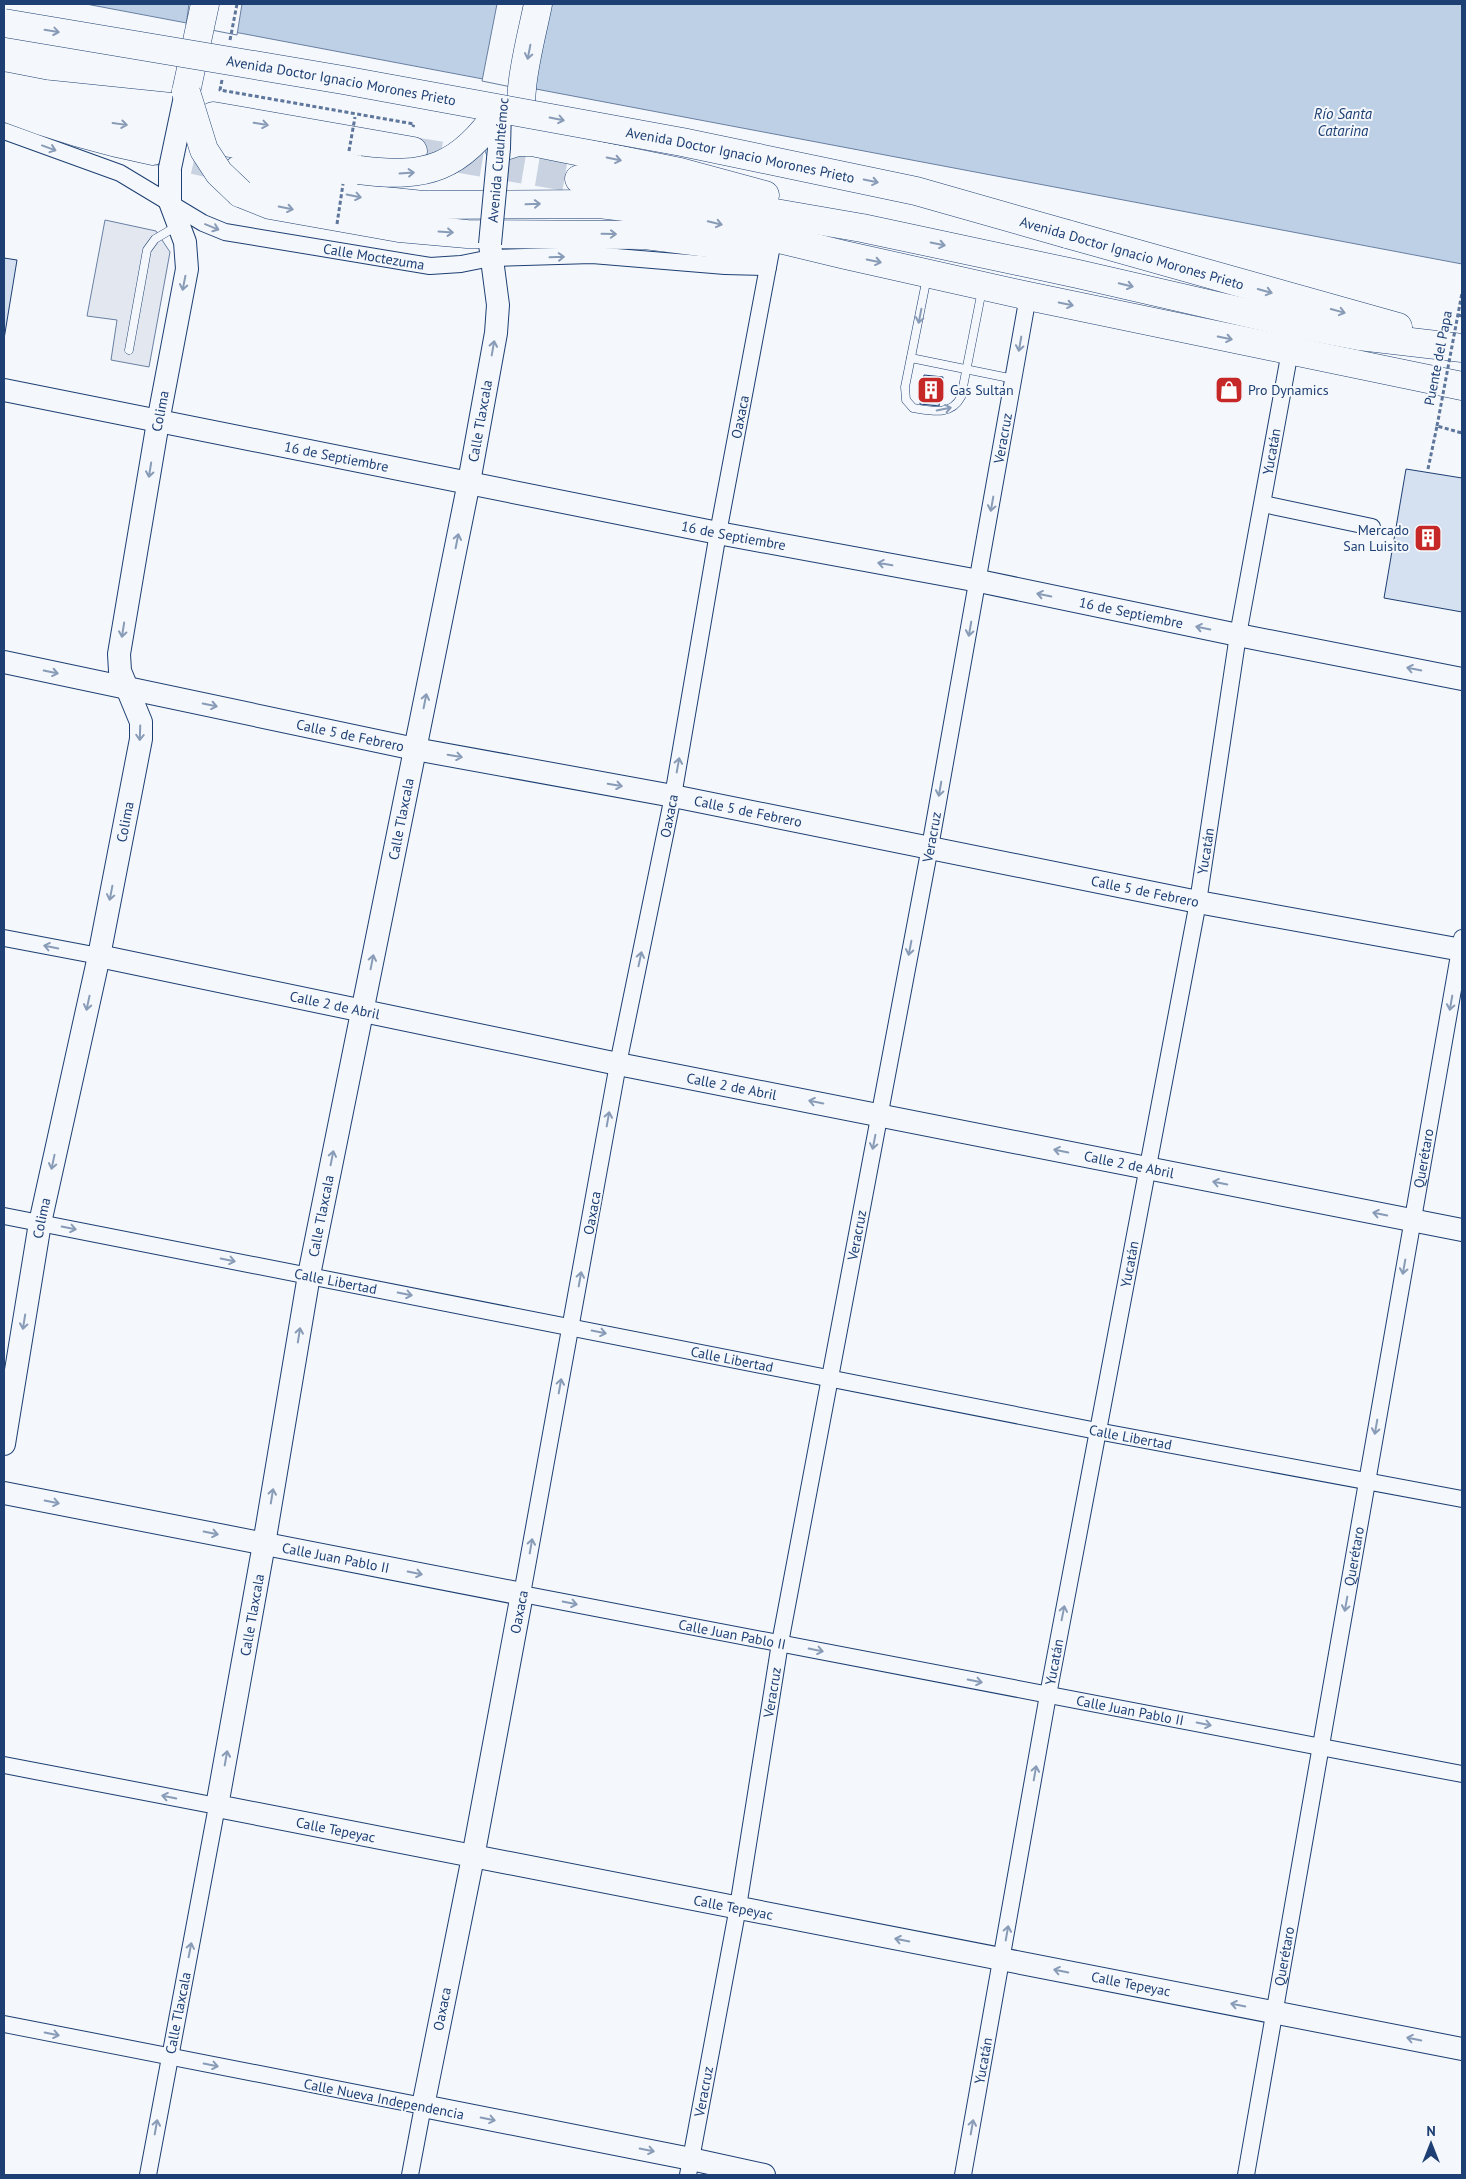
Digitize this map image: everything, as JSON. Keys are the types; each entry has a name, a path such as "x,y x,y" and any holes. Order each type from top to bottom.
{"highway":[{"path":"169,130 205,4"},
{"name":"Avenida Cuauhtémoc","path":"500,110 520,4"},
{"path":"532,142 524,129 520,115 521,97 538,4"},
{"name":"Avenida Doctor Ignacio Morones Prieto","path":"4,23 522,112 916,191 1291,310 1462,346"},
{"path":"4,73 98,100 169,130 204,150 219,173 239,181 322,190 375,200 424,205 599,204 668,212 1028,296 1462,386"},
{"path":"4,86 45,94 98,100"},
{"path":"4,103 17,103 92,120 169,130"},
{"path":"4,107 31,118 115,144 169,130"},
{"path":"413,139 215,128 272,150 359,170 386,174 410,174 439,166 474,143 500,110"},
{"path":"499,148 512,143 532,142 680,172 824,211 856,227"},
{"path":"579,179 856,227 1078,274 1291,310"},
{"path":"239,181 270,205 399,228 467,234 645,235 769,259 811,246"}],"street":[{"name":"Avenida Cuauhtémoc","path":"491,251 500,110"},
{"name":"Colima","path":"4,1444 40,1223 99,956 141,739 141,722 120,671 119,654 158,422 187,269 185,242 170,202 169,130"},
{"name":"Calle Moctezuma","path":"4,131 120,173 203,223 225,232 430,266 461,264 491,251 725,266 769,259"},
{"name":"Calle Tlaxcala","path":"148,2175 264,1544 309,1275 469,482 496,333 498,305 491,251"},
{"name":"Oaxaca","path":"410,2175 473,1858 572,1327 618,1064 673,796 718,533 769,259"},
{"name":"Veracruz","path":"689,2167 738,1907 780,1643 979,581 1028,296"},
{"name":"Yucatán","path":"963,2175 1048,1695 1198,902 1238,635 1290,351"},
{"name":"16 de Septiembre","path":"4,390 718,533 979,581 1462,679"},
{"path":"1263,504 1372,527"},
{"name":"Calle 5 de Febrero","path":"4,662 415,749 673,796 1198,902 1462,946"},
{"name":"Calle 2 de Abril","path":"4,938 618,1064 1462,1230"},
{"name":"Querétaro","path":"1246,2175 1462,946"},
{"name":"Calle Libertad","path":"4,1216 1097,1431 1462,1499"},
{"name":"Calle Juan Pablo II","path":"4,1493 1462,1774"},
{"name":"Calle Tepeyac","path":"4,1765 473,1858 738,1907 1462,2049"},
{"name":"Calle Nueva Independencia","path":"4,2024 423,2106 689,2167 764,2175"}],"lane":[{"path":"129,350 147,250 156,239 178,225"},
{"path":"928,273 905,394 906,400 914,408 938,412 952,408 960,397 983,285"},
{"path":"911,358 1014,379"}],"path":[{"path":"229,44 237,4"},
{"path":"224,71 220,90 414,124 413,139"},
{"name":"Puente del Papa","path":"1428,469 1460,316 1462,293"},
{"path":"1436,426 1462,433"}],"shaded area":[{"path":"105,220 156,231 170,252 149,367 111,360 117,320 87,316"}],"water":[{"name":"Río Santa Catarina","path":"86,4 1462,4 1462,264"}],"pier":[{"path":"189,4 242,4 237,35 186,25"},
{"path":"497,4 548,4 531,91 482,81"}],"building":[{"path":"4,258 17,260 4,339"},
{"name":"Gas Sultan","path":"924,375 943,377 939,406 920,404"},
{"name":"Mercado San Luisito","path":"1406,469 1462,478 1462,612 1384,598"}],"tunnel":[{"path":"153,151 230,168"},
{"path":"413,151 579,179"}],"place":[{"name":"Gas Sultan","path":"931,390"},
{"name":"Pro Dynamics","path":"1229,390"},
{"name":"Mercado San Luisito","path":"1428,538"}]}
